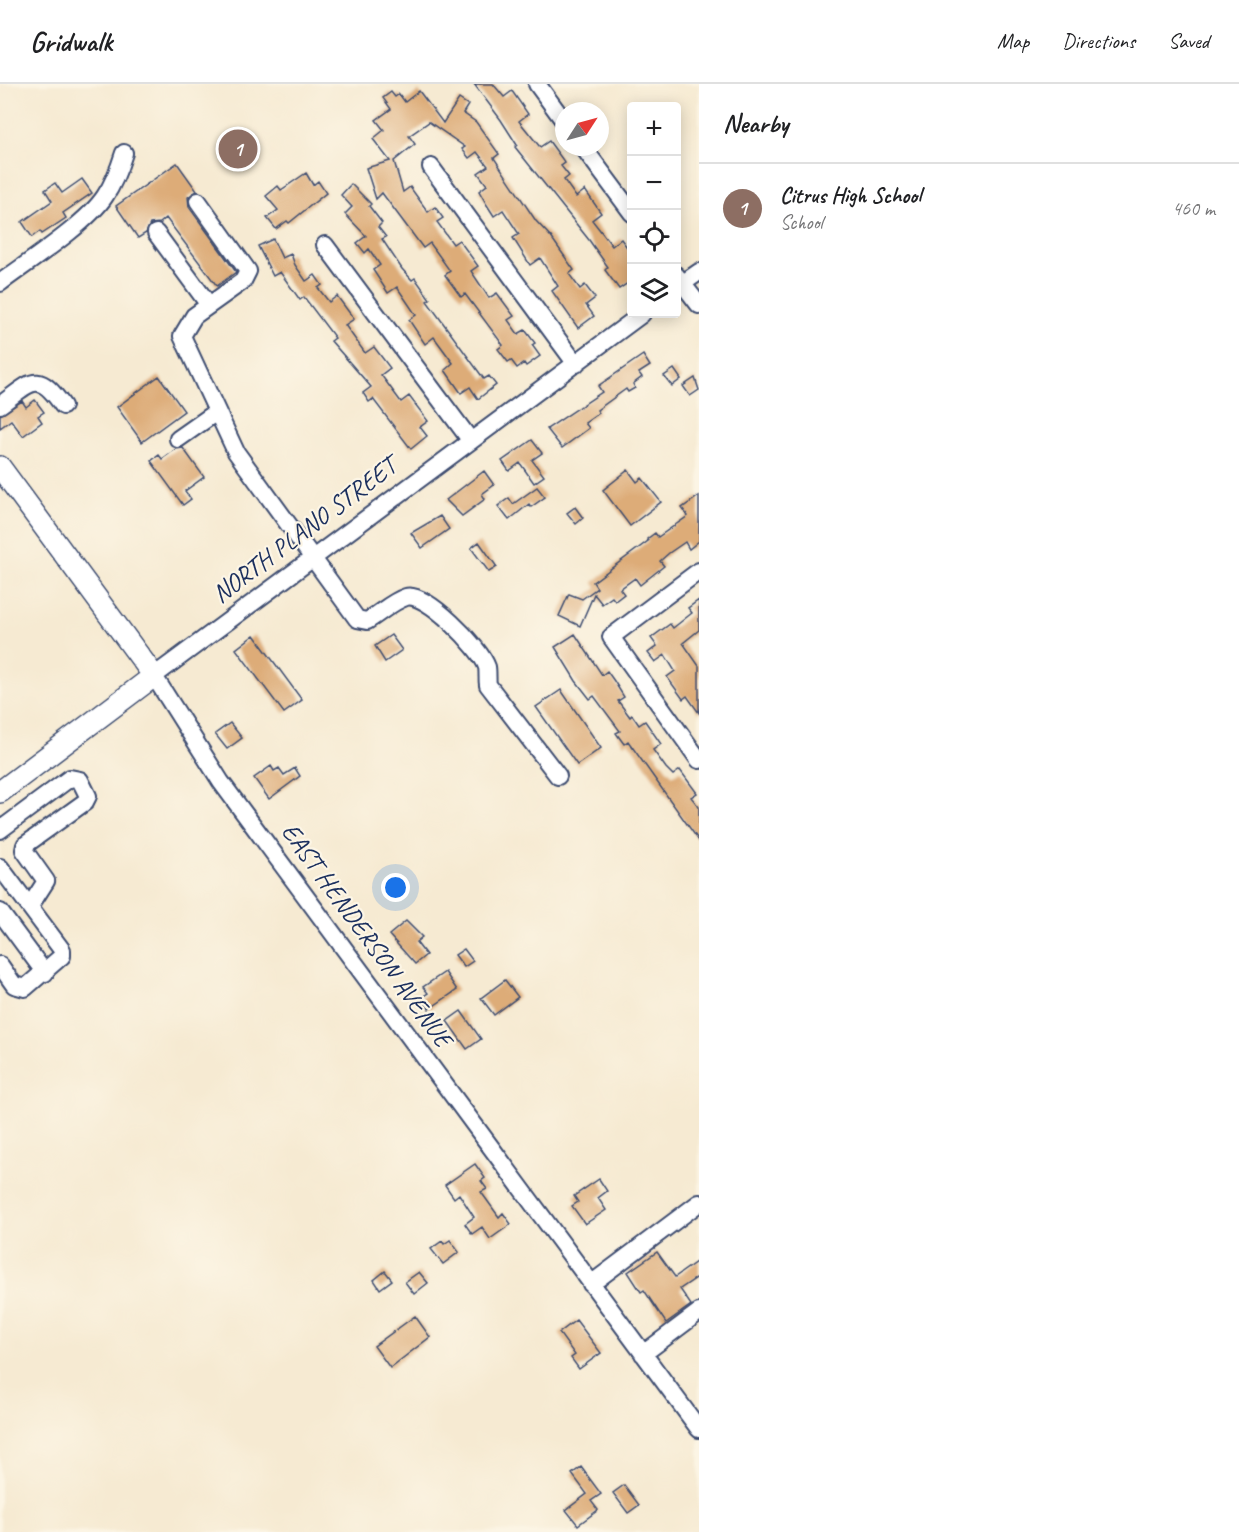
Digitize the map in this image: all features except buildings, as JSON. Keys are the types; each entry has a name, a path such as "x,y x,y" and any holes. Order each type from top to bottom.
{"main road":[{"name":"EAST HENDERSON AVENUE","path":"0,467 154,676"},
{"name":"NORTH PLANO STREET","path":"0,792 154,676"}],"street":[{"path":"537,84 555,109"},
{"path":"0,283 69,231 104,199 117,176 124,153"},
{"path":"590,156 630,210"},
{"path":"431,167 576,364"},
{"path":"198,201 248,271 243,281 194,316 182,336 215,413 236,452 362,622 406,597 414,596 426,600 442,618 459,629 472,642 487,666 488,685 558,776"},
{"path":"156,232 209,305"},
{"path":"325,245 471,441"},
{"path":"681,281 699,272"},
{"path":"681,285 699,305"},
{"name":"NORTH PLANO STREET","path":"154,676 637,318"},
{"path":"0,405 23,388 40,382 48,384 63,406"},
{"path":"178,439 215,413"},
{"path":"699,571 611,637 692,736 699,760"},
{"name":"EAST HENDERSON AVENUE","path":"154,676 221,782 699,1429"},
{"path":"0,830 70,778 80,780 86,788 88,796 85,802 26,845 24,850 46,881 30,906"},
{"path":"0,867 62,950 62,956 58,962 25,988 20,989 0,965"},
{"path":"0,912 45,973"},
{"path":"591,1284 699,1203"},
{"path":"644,1354 699,1312"}],"place":[{"name":"Citrus High School","path":"238,149"}]}
